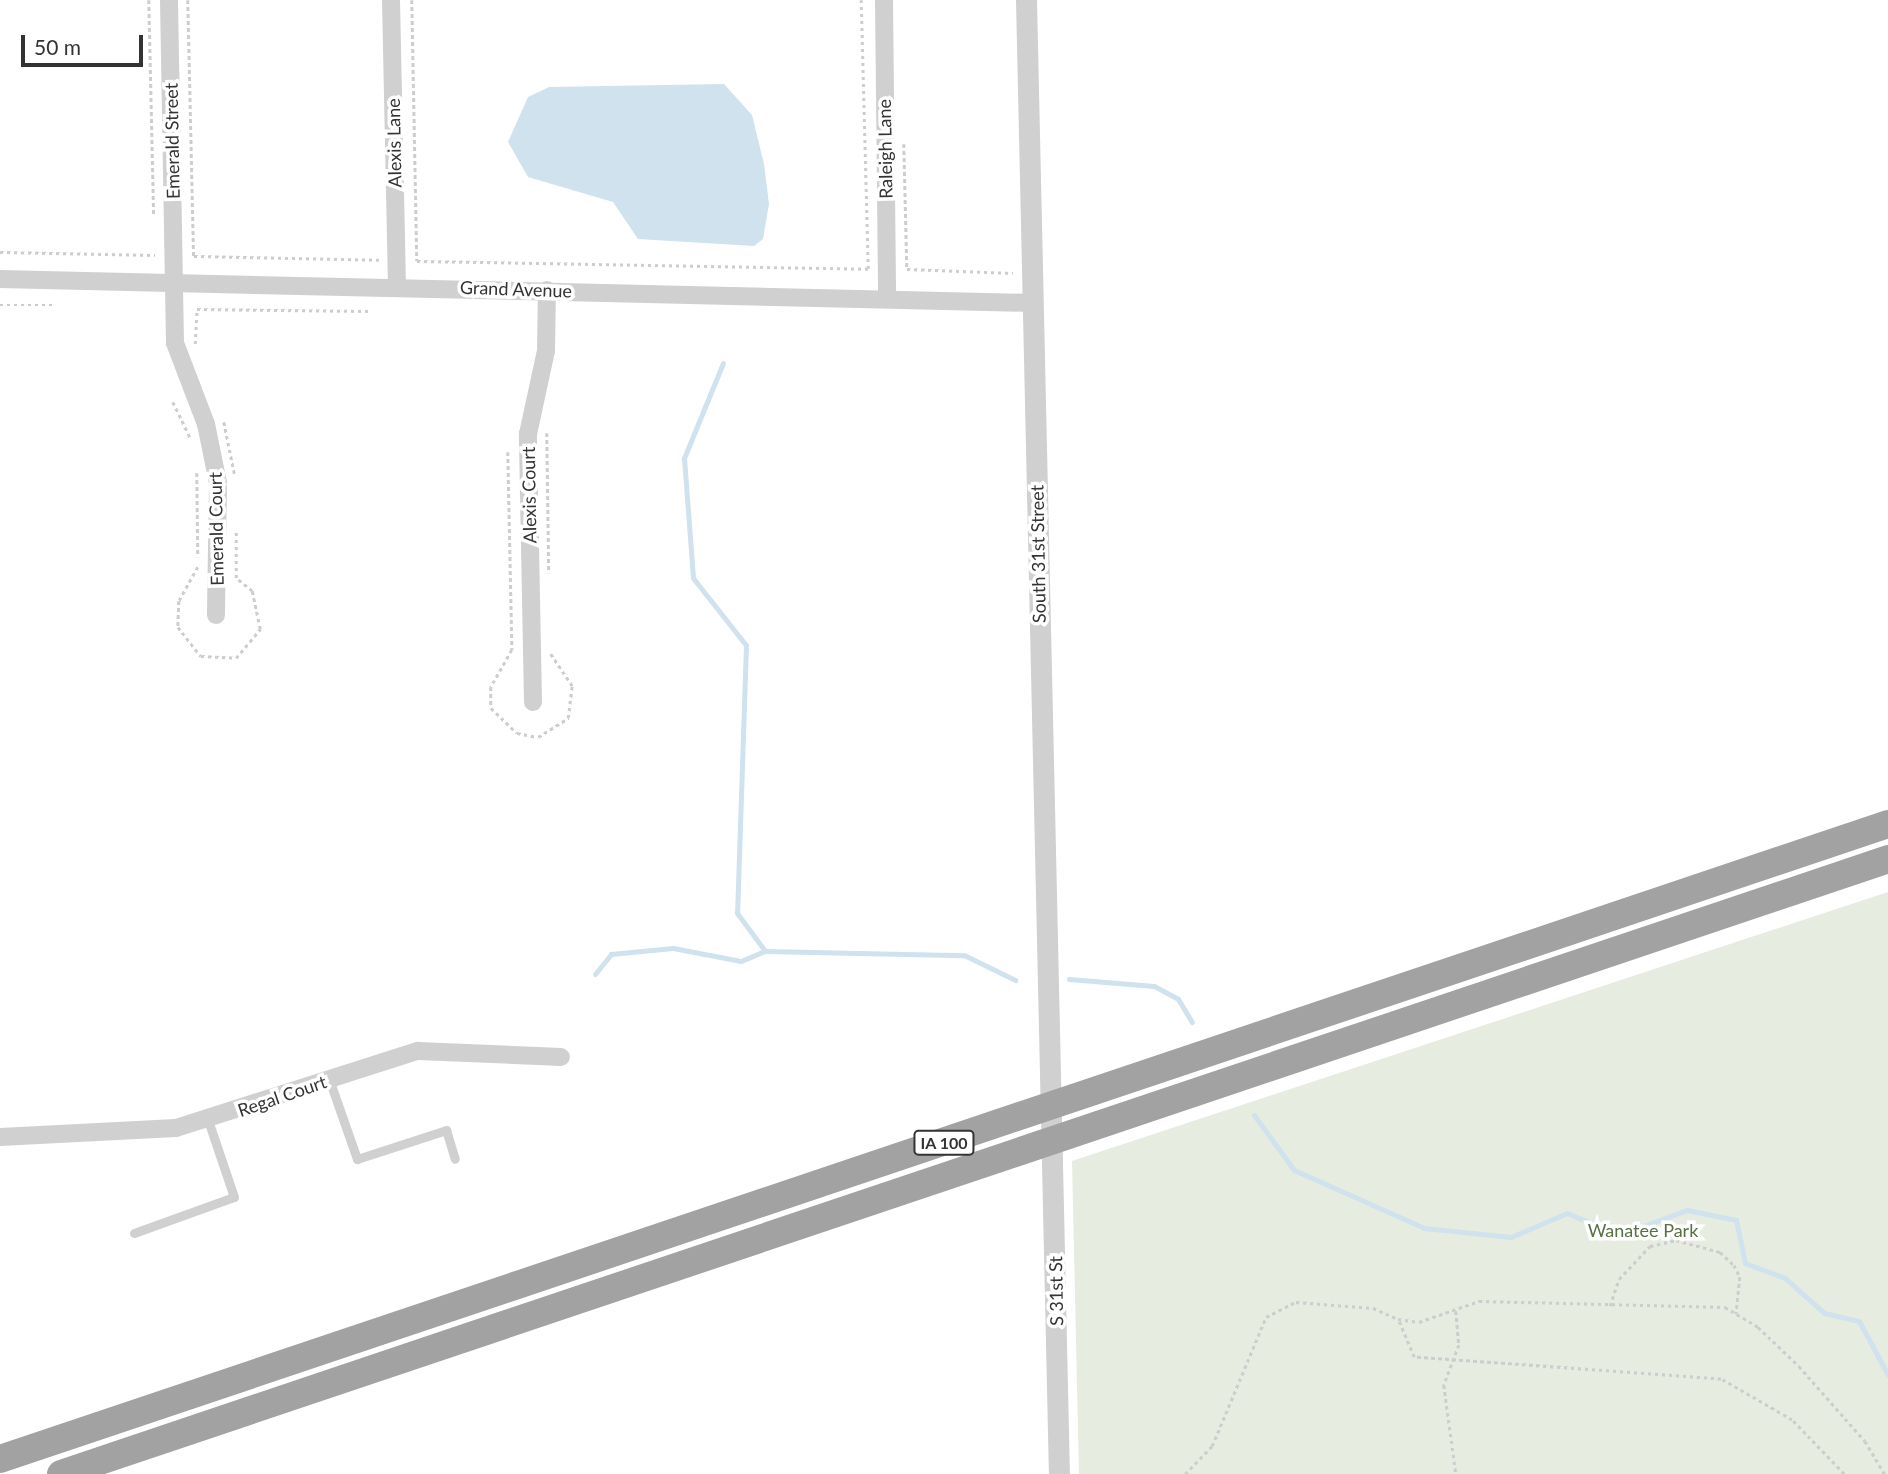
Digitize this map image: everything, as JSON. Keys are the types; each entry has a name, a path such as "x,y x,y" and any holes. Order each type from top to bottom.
{"highway":[{"name":"IA 100","path":"0,1459 1888,824"},
{"name":"IA 100","path":"61,1474 1053,1143 1888,859"}],"street":[{"name":"Emerald Street","path":"169,0 176,282"},
{"name":"Alexis Lane","path":"391,0 397,286"},
{"name":"Raleigh Lane","path":"884,0 887,298"},
{"name":"South 31st Street","path":"1026,0 1051,1107"},
{"name":"Grand Avenue","path":"0,279 397,286 1032,303"},
{"name":"Emerald Court","path":"176,282 175,343 206,424 218,483 216,615"},
{"name":"Alexis Court","path":"533,702 528,434 546,351 547,290"},
{"name":"Regal Court","path":"0,1137 123,1135 208,1120 418,1051 561,1057"},
{"name":"S 31st St","path":"1051,1107 1059,1474"}],"lane":[{"path":"329,1079 358,1159 446,1130 455,1158"},
{"path":"134,1233 234,1198 208,1120"}],"path":[{"path":"149,0 155,229"},
{"path":"188,0 194,256 379,260 379,246"},
{"path":"412,0 417,261 868,269 861,0"},
{"path":"904,135 907,269 1020,273"},
{"path":"0,252 155,256 155,243"},
{"path":"0,304 55,305"},
{"path":"1610,1307 1619,1279 1650,1246 1676,1240 1720,1252 1734,1265 1740,1277 1736,1314"},
{"path":"1185,1474 1212,1447 1266,1317 1296,1302 1373,1308 1398,1319 1419,1321 1456,1311 1479,1301 1610,1307 1725,1307 1799,1366 1865,1441 1885,1474"},
{"path":"1456,1311 1458,1345 1444,1385 1456,1474"},
{"path":"1398,1319 1414,1357 1450,1363 1721,1380 1793,1420 1844,1474"}],"green space":[{"name":"Wanatee Park","path":"1888,892 1888,1474 1079,1474 1072,1161"}],"water":[{"path":"724,84 752,115 764,164 769,204 763,239 754,246 638,239 613,202 528,177 508,142 528,97 549,87"}],"waterway":[{"path":"723,363 684,458 693,578 746,645 737,913 765,951"},
{"path":"595,974 611,954 673,948 741,961 765,951 964,955 1015,980"},
{"path":"1069,979 1154,986 1178,999 1192,1022"},
{"path":"1254,1115 1294,1170 1424,1228 1511,1237 1567,1213 1619,1235 1687,1210 1736,1220 1745,1263 1785,1278 1824,1313 1859,1321 1888,1375"}]}
